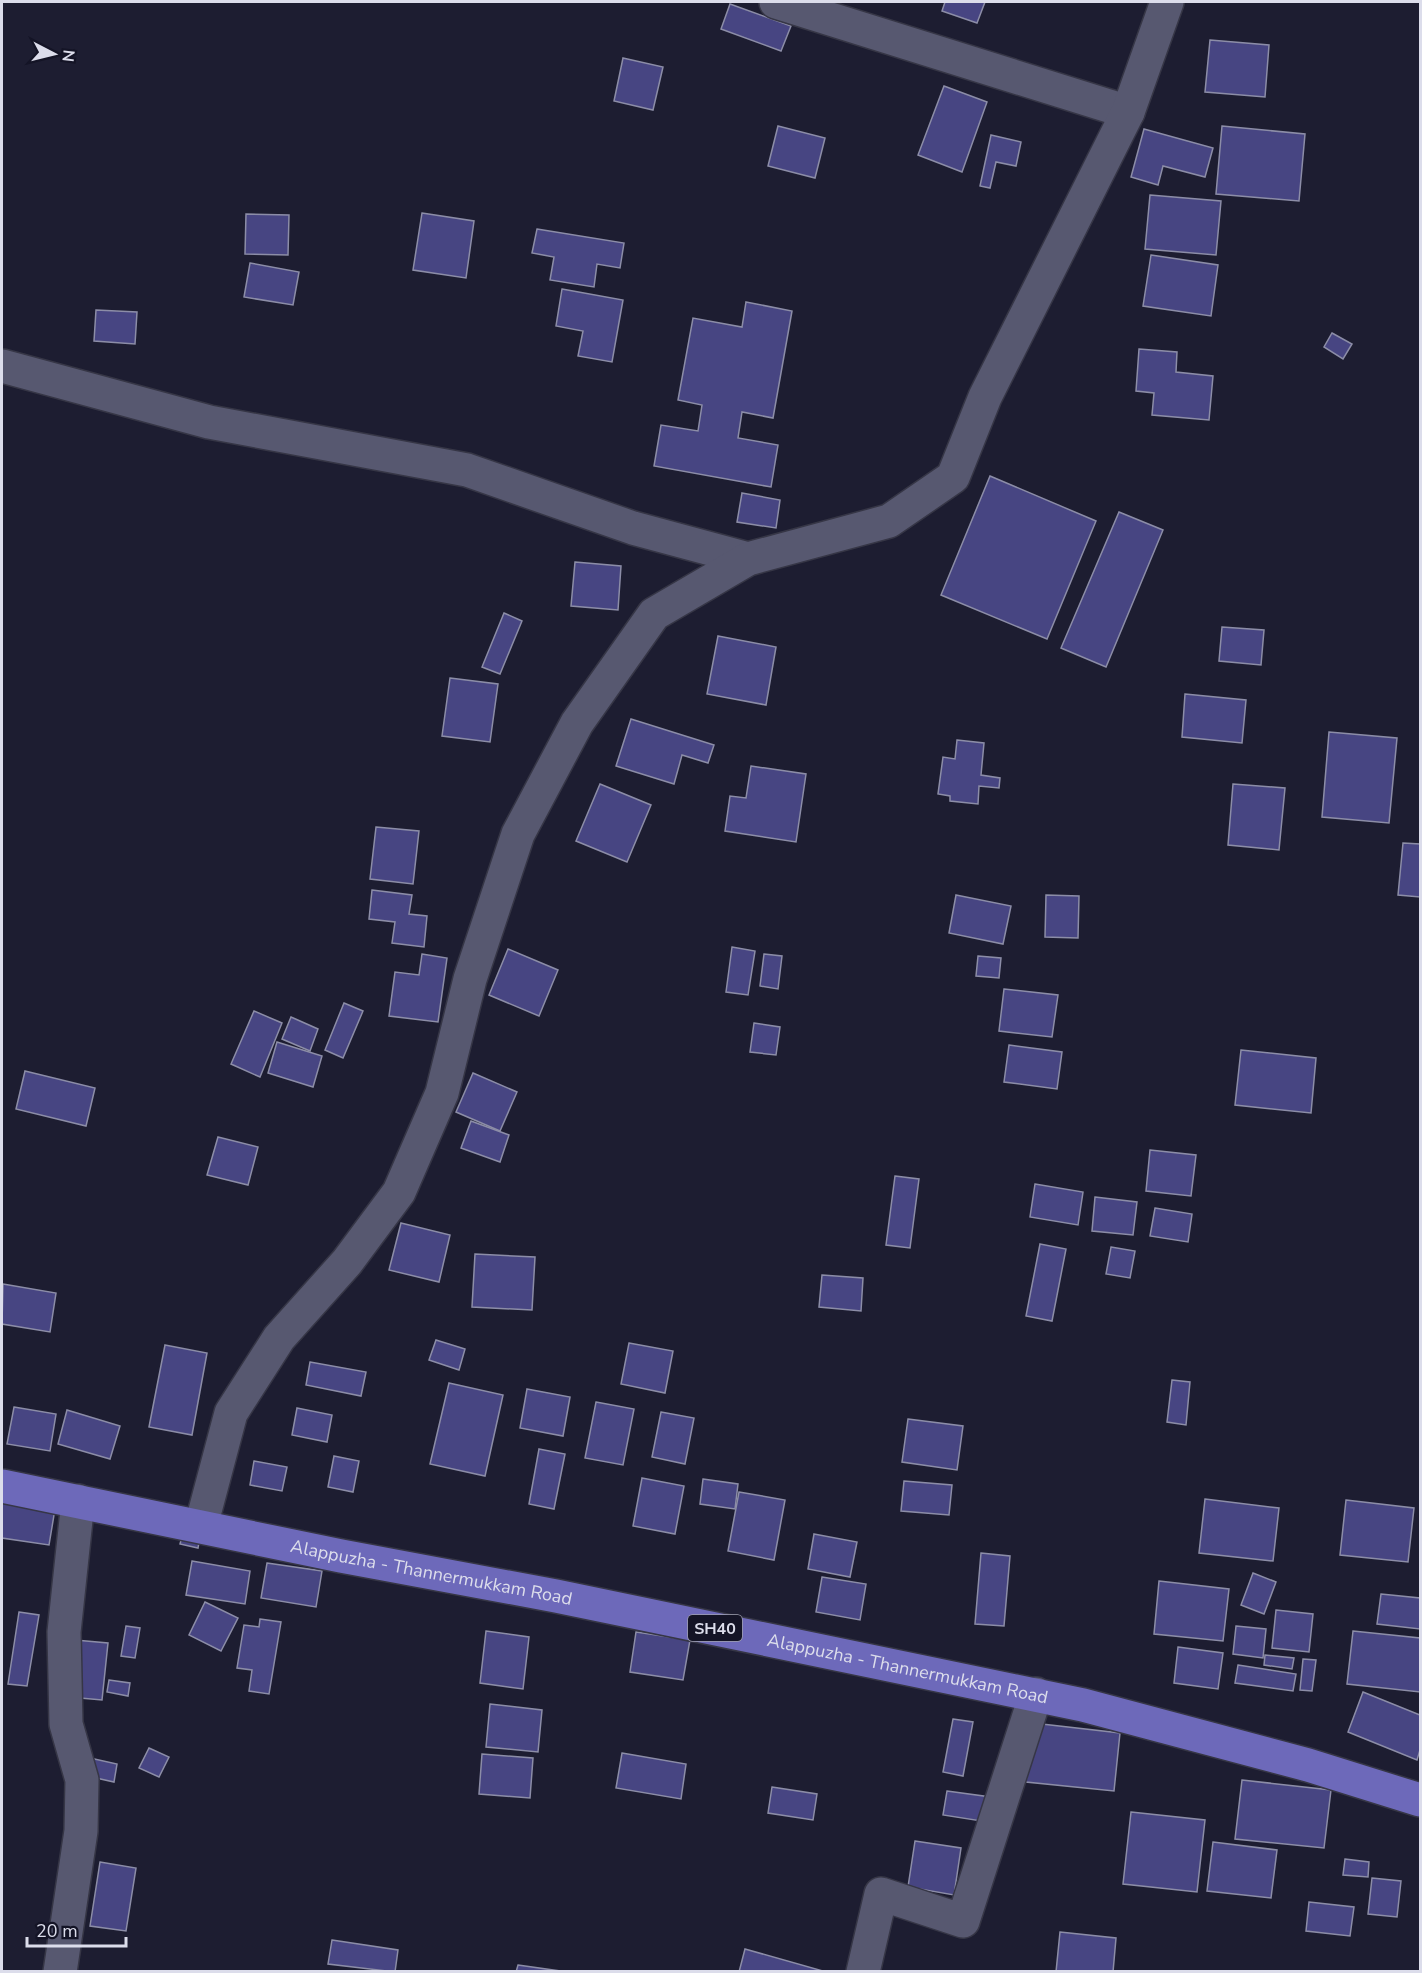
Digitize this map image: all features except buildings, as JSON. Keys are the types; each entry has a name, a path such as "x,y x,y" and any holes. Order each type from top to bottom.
{"main road":[{"name":"Alappuzha - Thannermukkam Road","path":"2,1486 341,1556 568,1598 1036,1694 1308,1765 1420,1800"}],"street":[{"path":"776,2 1128,112"},
{"path":"201,1526 231,1413 279,1338 347,1262 399,1192 442,1094 470,979 518,834 577,723 654,614 748,559 890,521 953,477 986,397 1128,112 1167,2"},
{"path":"2,366 209,422 467,470 633,528 748,559"},
{"path":"60,1971 81,1832 82,1780 66,1724 64,1632 78,1501"},
{"path":"863,1971 881,1894 963,1921 1036,1694"}]}
